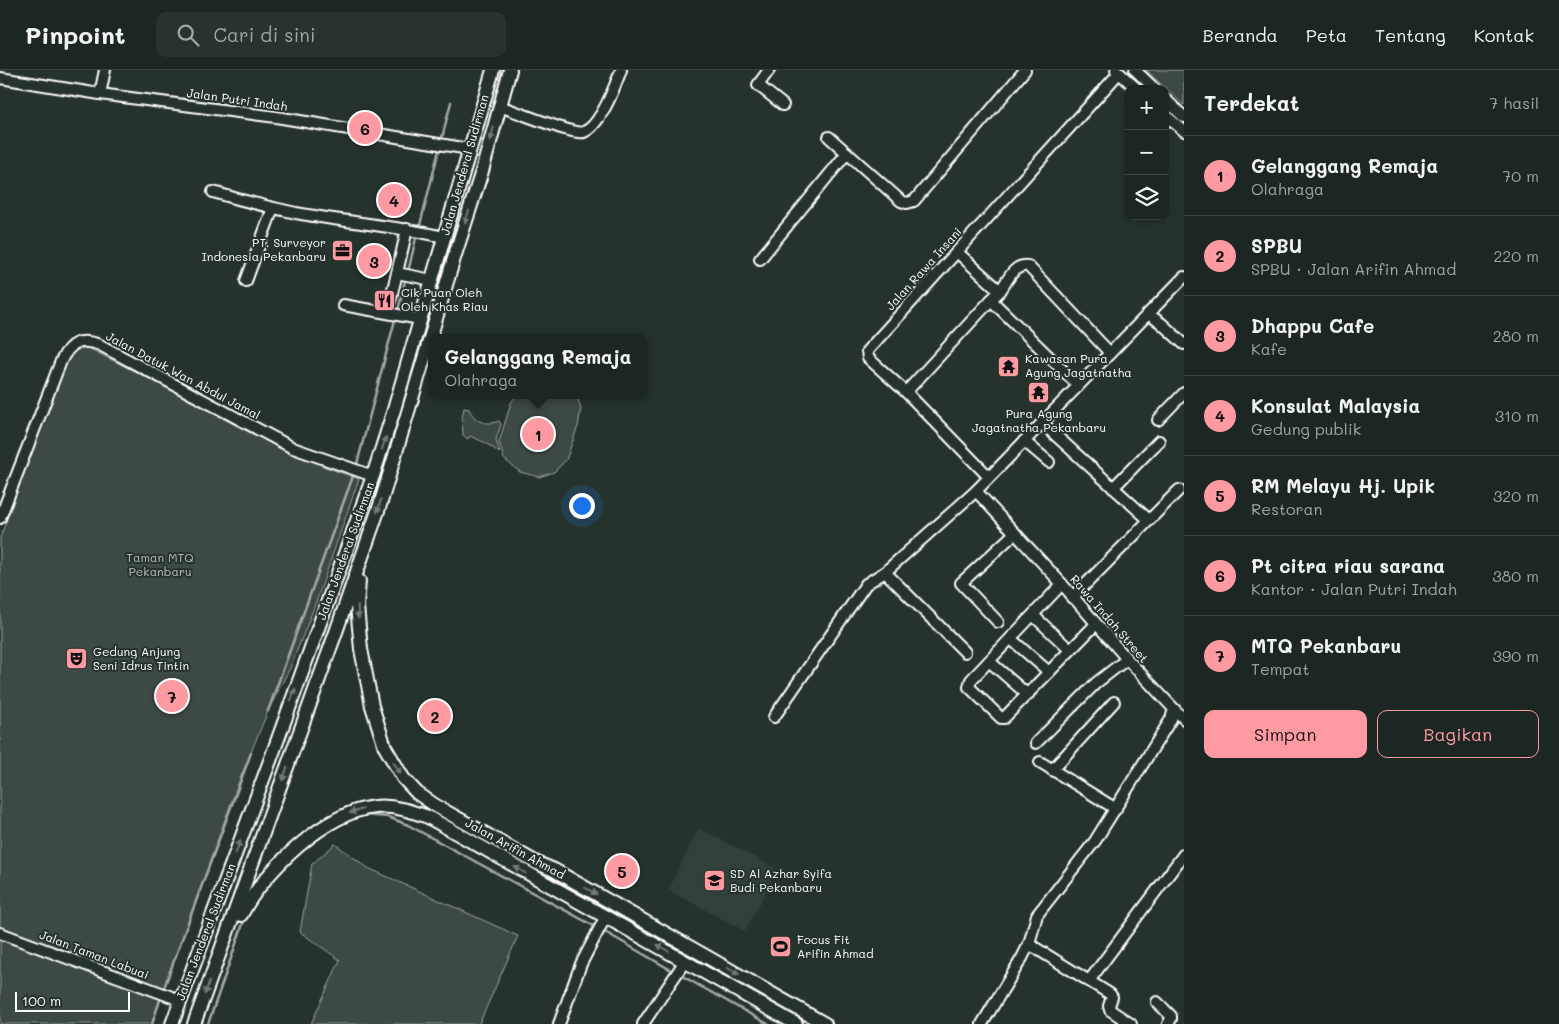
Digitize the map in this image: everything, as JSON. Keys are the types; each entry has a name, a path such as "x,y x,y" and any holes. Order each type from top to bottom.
{"main road":[{"name":"Jalan Jenderal Sudirman","path":"172,1024 373,476 493,70"},
{"name":"Jalan Jenderal Sudirman","path":"431,334 454,255 482,171 510,70"},
{"path":"465,165 482,171"},
{"name":"Jalan Jenderal Sudirman","path":"194,1024 360,563 428,344"},
{"name":"Jalan Arifin Ahmad","path":"360,563 357,606 361,649 372,706 385,747 410,786 436,806 537,863 554,870 826,1024"},
{"path":"283,725 300,731"},
{"path":"274,750 291,756"},
{"name":"Jalan Arifin Ahmad","path":"220,952 246,904 269,875 327,824 354,811 374,807 405,809 428,817 793,1022"},
{"path":"793,1022 796,1008"}],"street":[{"path":"100,94 105,70"},
{"path":"499,106 581,133 590,128 608,104 621,70"},
{"path":"769,70 758,85 783,105"},
{"path":"829,137 901,201 907,203 914,201 1025,70"},
{"path":"1135,70 1150,85"},
{"path":"1118,71 1133,85"},
{"name":"Jalan Rawa Insani","path":"989,477 906,392 868,358 867,351 1118,71"},
{"name":"Jalan Putri Indah","path":"0,78 100,94 276,117 470,149"},
{"path":"1169,103 1184,117"},
{"path":"1169,118 1184,131"},
{"path":"760,259 847,153"},
{"path":"213,192 296,213 444,237"},
{"path":"246,281 273,208"},
{"path":"390,301 407,230"},
{"path":"957,252 1000,291"},
{"path":"906,392 1000,291 1016,268 1022,265 1028,266 1110,353"},
{"path":"397,273 432,280"},
{"path":"774,717 866,584 885,572 976,491 1184,277"},
{"path":"991,300 1078,385"},
{"path":"343,305 420,319"},
{"path":"1148,314 1184,344"},
{"name":"Jalan Datuk Wan Abdul Jamal","path":"0,518 60,361 64,353 80,341 100,345 293,448 373,476"},
{"path":"1158,420 1184,393"},
{"path":"1042,423 1149,520"},
{"path":"1024,441 1048,462"},
{"path":"1113,488 1159,441"},
{"path":"1072,598 1179,490"},
{"name":"Rawa Indah Street","path":"976,491 1062,584 1072,598 1127,659 1184,719"},
{"path":"998,622 961,583 1015,533"},
{"path":"885,572 965,652"},
{"path":"1062,584 988,661 972,680 969,688 1001,718 1007,716 1096,624"},
{"path":"1033,615 1070,650"},
{"path":"1011,639 1049,672"},
{"path":"1036,742 1096,683 1127,659"},
{"path":"988,661 1028,695"},
{"path":"1052,770 1114,702"},
{"path":"982,1024 1022,958 1029,944 1037,915 1084,856 1116,810 1171,719 1174,709"},
{"path":"1040,762 1116,810"},
{"path":"1089,981 1184,854"},
{"path":"559,1024 581,964 606,916"},
{"name":"Jalan Taman Labuai","path":"0,933 180,1000"},
{"path":"1029,944 1110,994 1112,997 1109,1006 1110,1010 1131,1024"},
{"path":"643,1024 685,961"},
{"path":"1156,1002 1172,1016 1168,1024"}],"shaded area":[{"path":"699,828 775,868 765,894 745,931 668,890"}],"green space":[{"path":"1146,70 1184,70 1184,105 1169,91 1169,85 1162,85"},
{"name":"Taman MTQ Pekanbaru","path":"84,346 325,467 359,479 315,605 291,666 268,711 239,781 152,1024 0,1024 0,538 68,353"},
{"path":"514,399 578,399 581,409 578,426 566,460 554,472 539,477 520,472 504,459 499,442"},
{"path":"464,408 469,409 474,417 481,422 499,421 501,424 496,440 500,453 484,442 470,436 468,439 463,435 462,417"},
{"path":"335,844 368,868 518,936 479,1024 311,1024 340,960 300,932 312,864"}],"waterway":[{"path":"442,138 451,102"},
{"path":"420,225 439,150"},
{"path":"408,272 416,238"},
{"path":"398,311 405,281"},
{"path":"357,464 396,316"},
{"path":"268,711 353,476"},
{"path":"165,985 251,753"},
{"path":"365,815 388,817 408,825 594,926"},
{"path":"208,1024 245,918"},
{"path":"605,932 671,970"},
{"path":"682,976 768,1024"},
{"path":"152,1024 161,997"}],"place":[{"name":"Pt citra riau sarana","path":"365,128"},
{"name":"Konsulat Malaysia","path":"394,200"},
{"name":"PT. Surveyor Indonesia Pekanbaru","path":"342,250"},
{"name":"Dhappu Cafe","path":"374,261"},
{"name":"Cik Puan Oleh Oleh Khas Riau","path":"385,300"},
{"name":"Kawasan Pura Agung Jagatnatha","path":"1009,366"},
{"name":"Pura Agung Jagatnatha Pekanbaru","path":"1039,393"},
{"name":"Gelanggang Remaja","path":"538,434"},
{"name":"Gedung Anjung Seni Idrus Tintin","path":"77,659"},
{"name":"MTQ Pekanbaru","path":"172,696"},
{"name":"SPBU","path":"435,716"},
{"name":"RM Melayu Hj. Upik","path":"622,871"},
{"name":"SD Al Azhar Syifa Budi Pekanbaru","path":"714,881"},
{"name":"Focus Fit Arifin Ahmad","path":"781,947"}]}
